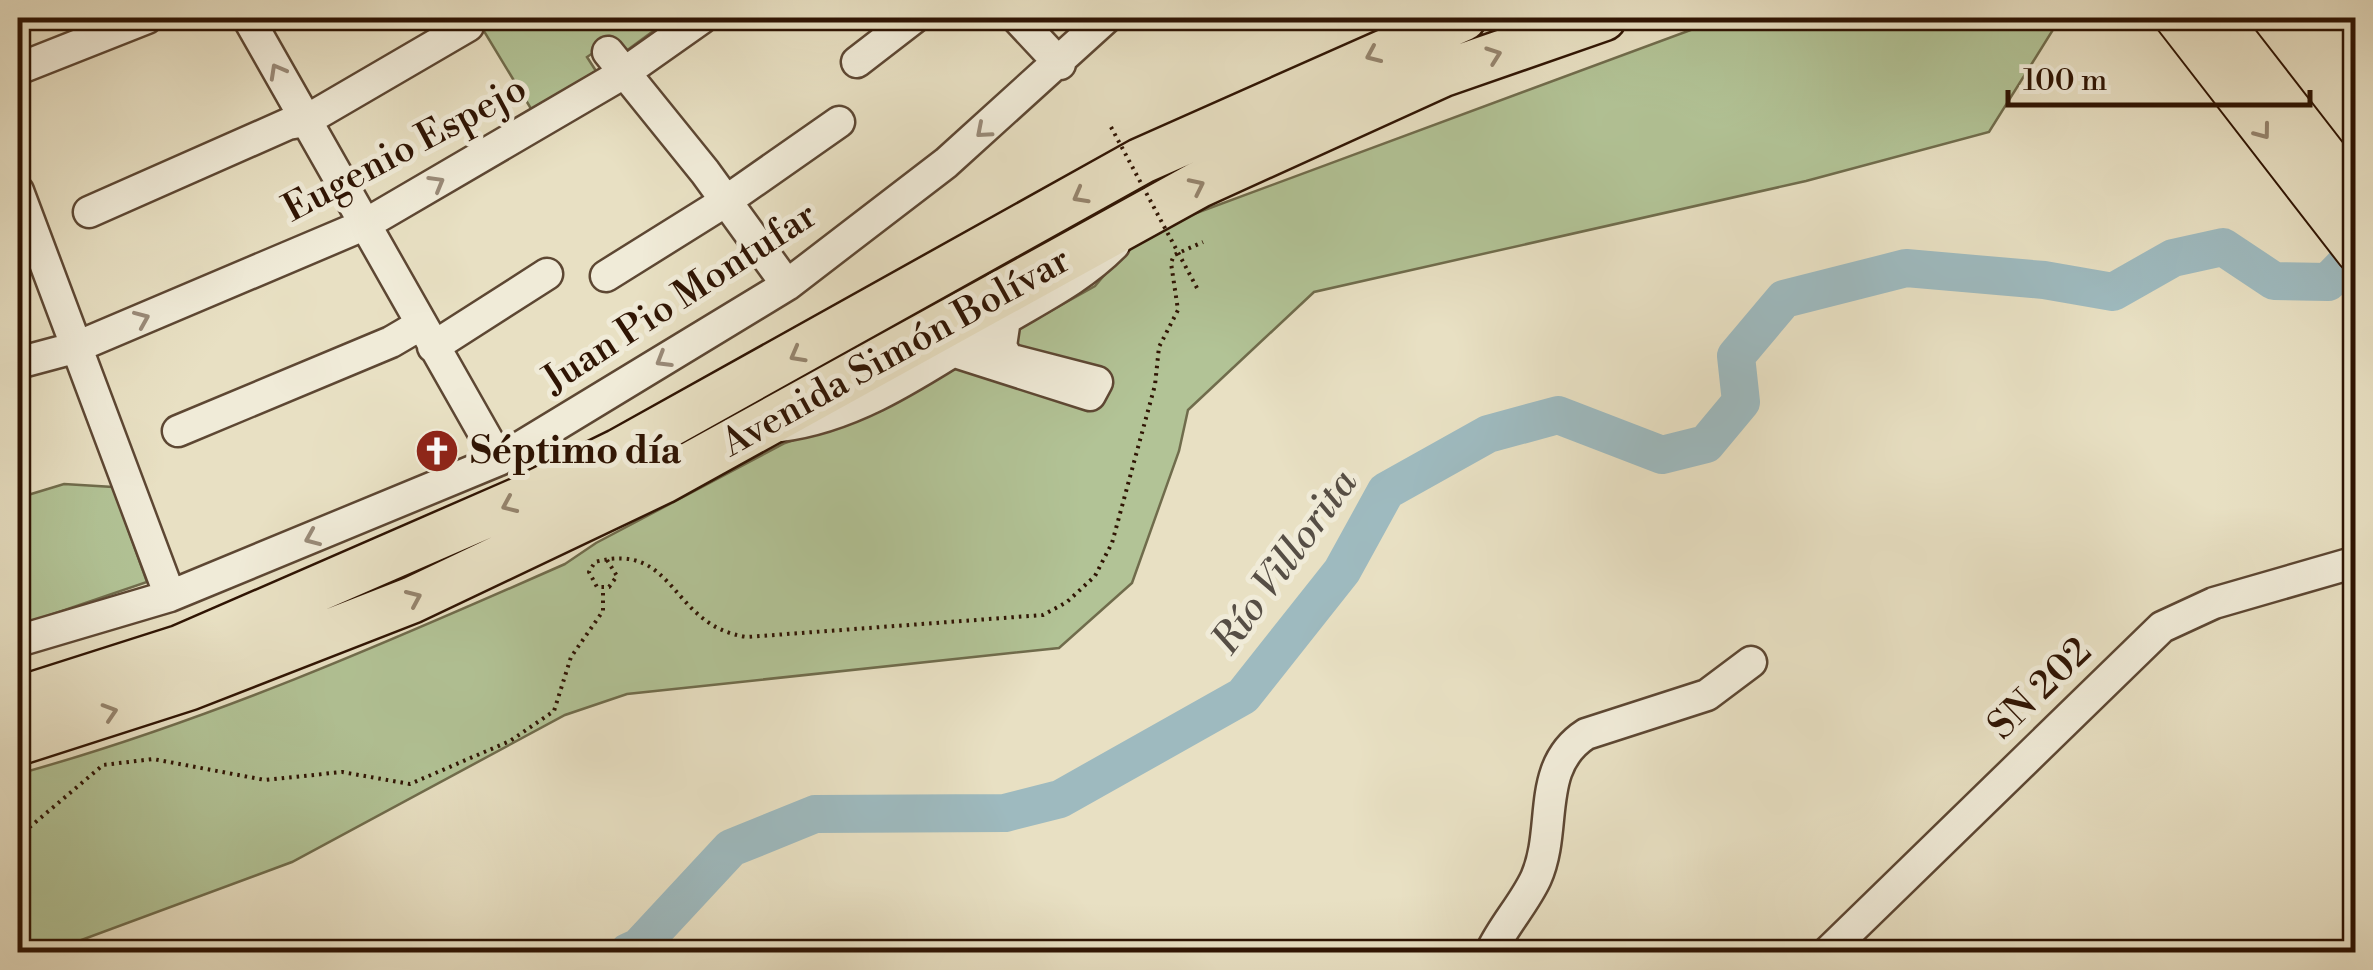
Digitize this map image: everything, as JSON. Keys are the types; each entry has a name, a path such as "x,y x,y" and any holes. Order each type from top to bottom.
{"highway":[{"name":"Avenida Simón Bolívar","path":"18,700 181,648 523,499 668,426 1141,161 1463,18"},
{"name":"Avenida Simón Bolívar","path":"18,742 189,686 412,600 762,428 1144,214 1442,74 1604,18"}],"main road":[{"path":"2221,18 2356,192"},
{"path":"2179,22 2356,254"}],"street":[{"path":"18,69 147,18"},
{"path":"248,18 499,460"},
{"name":"Eugenio Espejo","path":"18,363 74,348 364,226 616,63 702,18"},
{"path":"857,62 914,18"},
{"path":"1016,18 1060,64"},
{"name":"Juan Pio Montufar","path":"18,641 170,596 499,460 787,285 946,164 1106,18"},
{"path":"89,212 288,124 305,121 468,26"},
{"path":"616,63 787,285"},
{"path":"606,276 726,202 838,122"},
{"path":"18,191 170,596"},
{"path":"762,428 836,414 952,351 1085,274 1144,214"},
{"path":"178,431 391,342 426,336 547,274"},
{"path":"952,351 1090,395 1097,382 1008,359 1001,346 1005,319"},
{"name":"SN 202","path":"1828,952 2162,627 2214,603 2356,562"},
{"path":"1490,952 1544,859 1553,775 1568,745 1586,734 1707,695 1751,662"}],"path":[{"path":"1111,126 1196,288"},
{"path":"603,589 592,584 589,572 595,562 633,556 651,564 710,626 748,637 1054,611 1095,576 1112,543 1155,385 1159,347 1178,310 1171,263 1174,256 1203,242"},
{"path":"18,836 87,774 124,761 153,760 264,780 342,772 387,782 425,780 510,741 554,712 570,657 602,611 603,589 617,576 606,560"}],"green space":[{"path":"476,18 671,18 622,54 612,40 587,57 596,71 533,112"},
{"path":"1723,18 2045,18 2056,25 1989,132 1806,181 1314,292 1188,410 1179,451 1132,583 1059,648 627,694 565,715 292,862 49,952 18,952 18,774 226,706 565,564 596,543 785,443 869,413 1095,286 1129,246 1191,215"},
{"path":"64,484 113,487 147,582 18,626 18,498"}],"waterway":[{"name":"Río Villorita","path":"628,952 639,947 731,848 815,814 1005,813 1060,799 1243,696 1342,571 1386,491 1488,434 1558,415 1662,455 1706,444 1741,402 1736,356 1784,299 1906,268 2044,280 2113,292 2173,258 2223,247 2274,281 2328,282 2356,253"}],"place":[{"name":"Séptimo día","path":"437,451"}]}
